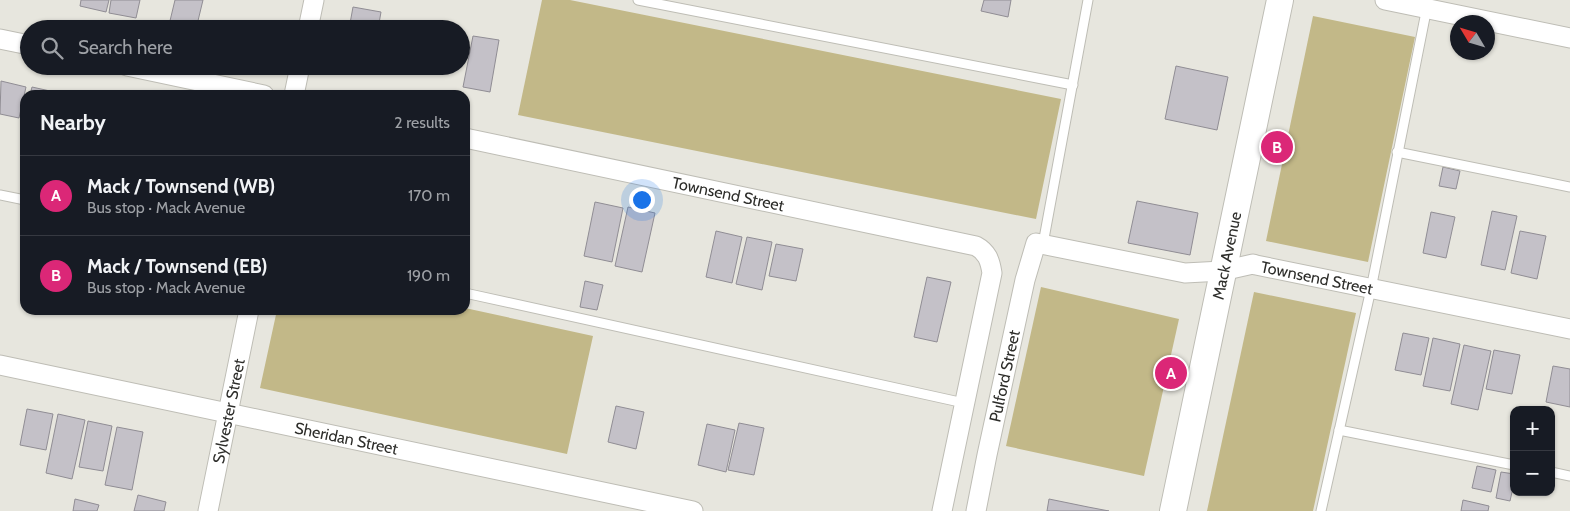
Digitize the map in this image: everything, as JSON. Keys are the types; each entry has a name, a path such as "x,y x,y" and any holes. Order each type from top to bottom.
{"main road":[{"name":"Mack Avenue","path":"1173,511 1280,0"}],"street":[{"path":"310,20 314,0"},
{"path":"1385,0 1427,4 1570,38"},
{"path":"0,39 20,44"},
{"path":"170,75 241,90"},
{"path":"295,90 298,75"},
{"name":"Townsend Street","path":"470,139 976,246 988,256"},
{"name":"Townsend Street","path":"1040,244 1184,273 1222,271 1253,264 1570,330"},
{"name":"Pulford Street","path":"976,511 1025,280 1040,244"},
{"name":"Pulford Street","path":"942,511 992,272 988,256"},
{"name":"Sylvester Street","path":"208,511 248,315"},
{"name":"Sheridan Street","path":"0,365 693,511"}],"lane":[{"path":"638,0 1073,85"},
{"path":"1040,244 1073,85 1088,0"},
{"path":"1322,511 1371,289 1427,4"},
{"path":"1397,152 1570,187"},
{"path":"0,194 20,199"},
{"path":"470,294 964,403"},
{"path":"1339,430 1510,464"},
{"path":"1555,473 1570,476"}],"shaded area":[{"path":"542,0 570,0 1061,99 1036,219 518,115"},
{"path":"1313,16 1415,37 1368,262 1266,241"},
{"path":"1041,287 1179,319 1144,476 1006,446"},
{"path":"1254,292 1356,313 1313,511 1207,511"},
{"path":"470,309 593,336 567,454 260,388 276,315 470,315"}],"building":[{"path":"81,0 109,0 106,12 80,6"},
{"path":"111,0 140,0 136,18 109,13"},
{"path":"175,0 203,0 198,20 170,20"},
{"path":"984,0 1011,0 1008,17 981,11"},
{"path":"353,7 381,12 380,20 351,20"},
{"path":"473,36 499,40 490,92 463,87 465,75 470,75 470,51"},
{"path":"1176,66 1228,77 1217,130 1165,119"},
{"path":"1,81 26,87 25,90 20,90 19,118 0,114"},
{"path":"32,87 46,90 31,90"},
{"path":"1443,167 1460,171 1456,189 1439,186"},
{"path":"1137,201 1198,213 1190,255 1128,243"},
{"path":"595,202 623,208 612,262 584,256"},
{"path":"628,207 655,213 642,272 615,266"},
{"path":"1492,211 1517,216 1505,270 1481,265"},
{"path":"1431,212 1455,217 1446,258 1423,253"},
{"path":"716,231 742,237 732,283 706,277"},
{"path":"1520,231 1546,236 1537,279 1511,273"},
{"path":"747,237 772,242 762,290 736,284"},
{"path":"776,244 803,249 796,281 769,276"},
{"path":"927,277 951,282 937,342 914,337"},
{"path":"585,281 603,285 597,310 580,307"},
{"path":"1403,333 1429,338 1421,375 1395,370"},
{"path":"1433,338 1460,344 1450,391 1423,386"},
{"path":"1464,345 1491,351 1478,410 1451,404"},
{"path":"1494,350 1520,355 1512,394 1486,389"},
{"path":"1553,366 1570,369 1570,407 1546,402"},
{"path":"616,406 644,412 636,449 608,442"},
{"path":"27,409 53,414 46,450 20,445"},
{"path":"58,414 85,420 72,479 46,473"},
{"path":"88,421 112,426 103,471 79,467"},
{"path":"739,423 764,428 754,475 728,470"},
{"path":"707,424 735,430 726,472 698,465"},
{"path":"117,427 143,432 132,490 105,485"},
{"path":"1477,466 1496,470 1491,492 1472,488"},
{"path":"1501,472 1510,473 1510,501 1496,498"},
{"path":"138,495 166,502 164,511 134,511"},
{"path":"75,499 99,505 97,511 73,511"},
{"path":"1049,499 1088,507 1109,511 1047,511"},
{"path":"1463,500 1489,506 1488,511 1461,511"}],"place":[{"name":"Mack / Townsend (EB)","path":"1277,147"},
{"name":"Mack / Townsend (WB)","path":"1171,373"}]}
